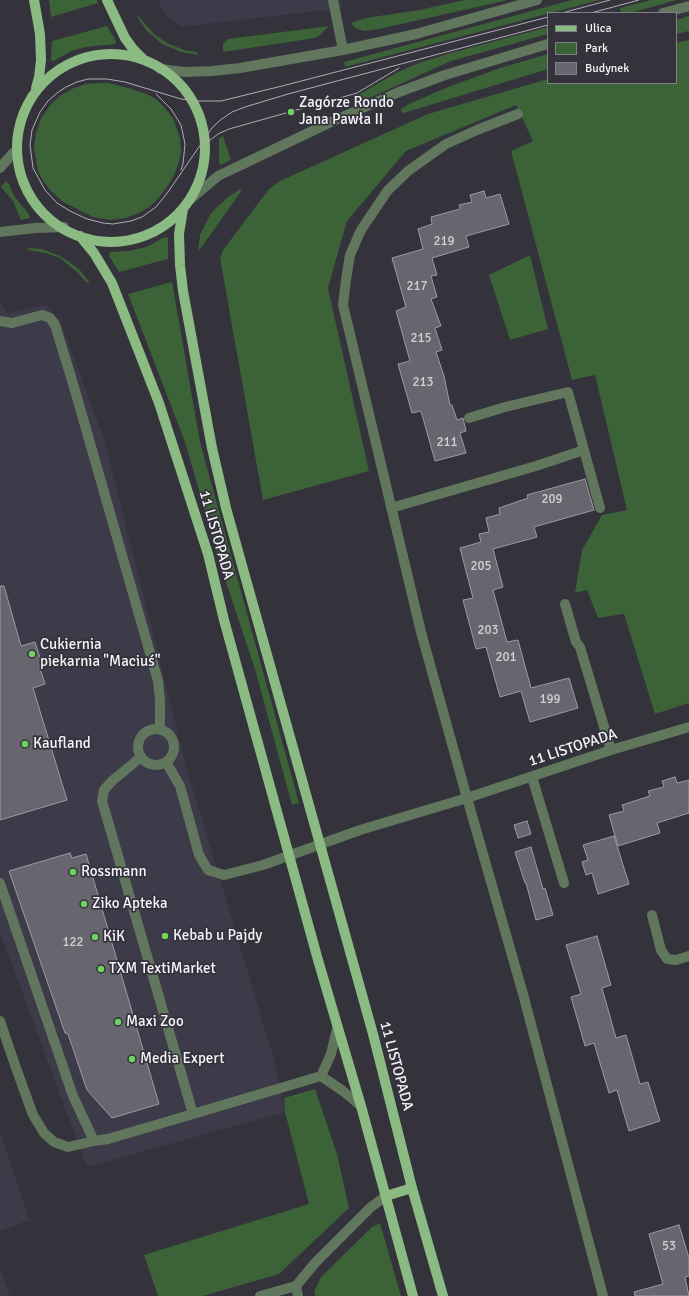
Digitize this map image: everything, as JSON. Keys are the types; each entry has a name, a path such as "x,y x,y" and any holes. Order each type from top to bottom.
{"main road":[{"path":"34,0 40,34 42,60 35,90"},
{"path":"107,0 125,38 133,49 143,59 175,80 193,101 202,119 208,141 206,163 203,175 192,198 183,209 169,221 154,230 122,241 103,243 86,240 41,211 29,198 21,184 13,153 18,122 24,108 35,90 44,80 54,73 82,60 97,56 128,55 143,59"},
{"name":"11 LISTOPADA","path":"183,209 179,234 180,265 212,448 228,516 320,845 372,1034 412,1188 443,1296"},
{"name":"11 LISTOPADA","path":"80,236 94,253 112,283 162,410 208,554 224,620 289,856 361,1106 413,1296"},
{"path":"386,1196 412,1188"}],"street":[{"path":"333,0 344,50"},
{"path":"160,69 184,72 212,71 240,68 344,50 416,34 537,0"},
{"path":"667,12 689,6"},
{"path":"192,198 218,176 245,162 399,92 445,75 547,44"},
{"path":"518,114 446,144 408,171 388,190 361,230 350,255 343,305 421,632 522,994 603,1296"},
{"path":"0,168 13,153"},
{"path":"0,232 35,228 64,227"},
{"path":"0,321 12,323 42,315 50,318 55,325 158,681 160,700 160,730"},
{"path":"469,418 505,407 568,392 600,508"},
{"path":"392,508 536,466 584,450"},
{"path":"565,604 576,642 580,646 611,750"},
{"name":"11 LISTOPADA","path":"289,856 360,830 467,798 611,750 689,727"},
{"path":"160,730 166,732 171,737 173,751 171,757 166,762 159,765 152,765 141,757 138,751 138,744 141,737 146,732 160,730"},
{"path":"141,757 112,781 104,790 102,801 193,1114"},
{"path":"166,762 180,786 199,855 208,870 224,875 263,865 289,856"},
{"path":"532,777 564,883"},
{"path":"0,882 73,1096 94,1141"},
{"path":"652,915 661,950 667,959 676,960 689,956"},
{"path":"0,1020 33,1115 44,1133 54,1142 68,1147 108,1139 320,1076 339,1087 361,1106"},
{"path":"320,1076 331,1054 338,1029"},
{"path":"260,1296 297,1291 315,1263 371,1207 386,1196"}],"shaded area":[{"path":"158,0 341,0 343,8 180,27 165,14"},
{"path":"0,303 8,313 45,305 60,320 105,442 186,766 275,1063 285,1112 87,1167 0,932"},
{"path":"0,1133 30,1220 0,1231"},
{"path":"0,1269 10,1296 0,1296"}],"green space":[{"path":"49,0 97,0 98,3 51,17"},
{"path":"465,0 508,0 379,29 364,31 355,28 351,23 366,18 419,10"},
{"path":"572,0 600,0 554,12 547,12 547,14 345,67 344,62"},
{"path":"651,0 677,0 634,12 621,12 620,8"},
{"path":"136,15 154,34 167,43 184,50 196,52 199,55 181,52 162,44 146,30"},
{"path":"689,16 689,31 677,34 677,20"},
{"path":"107,26 116,41 115,44 86,47 71,51 54,61 51,60 52,41"},
{"path":"329,26 315,38 223,52 223,44 228,39"},
{"path":"547,27 547,34 451,61 363,101 356,102 354,98 396,73 416,64 447,54"},
{"path":"689,40 689,703 655,714 624,614 598,618 587,590 575,593 582,550 602,515 627,510 595,375 572,380 511,151 533,141 516,105 406,151 347,221 328,288 369,471 263,500 220,258 223,250 269,189 280,181 428,114 547,79 547,84 677,84 677,43"},
{"path":"547,54 547,69 404,113 401,111 401,109 409,104 448,87 500,68"},
{"path":"109,83 128,88 156,99 173,118 180,138 181,151 179,162 169,184 157,200 149,207 139,213 125,218 110,220 93,217 63,202 51,191 43,181 38,171 34,146 36,133 41,118 51,104 61,95 86,84"},
{"path":"223,136 231,160 220,165 219,138"},
{"path":"6,181 9,184 14,196 29,214 30,218 21,220 13,201 1,187"},
{"path":"242,188 198,252 200,235 210,215 228,197"},
{"path":"165,237 168,239 168,259 119,272 109,256 110,252 129,251 146,247"},
{"path":"27,248 42,249 62,257 79,269 90,283 86,282 77,272 60,258 46,253 28,250"},
{"path":"530,255 548,329 510,340 489,275"},
{"path":"172,282 200,442 299,803 292,805 255,669 224,576 185,442 128,294"},
{"path":"315,1089 337,1154 349,1208 279,1274 203,1296 158,1296 144,1255 309,1204 285,1112 284,1098"},
{"path":"380,1223 401,1296 315,1296 314,1292 321,1277 372,1227"}],"building":[{"path":"484,191 486,198 500,194 509,224 466,236 469,247 432,258 437,275 431,276 437,297 431,299 441,326 435,328 442,350 436,352 444,376 450,405 452,405 457,420 463,418 466,431 460,433 466,453 435,461 421,411 412,413 398,364 410,361 396,311 406,307 392,258 423,249 418,229 432,224 431,217 460,209 459,205 472,202 470,195"},
{"path":"585,479 594,510 534,527 537,537 493,549 503,587 493,590 507,642 518,640 531,688 569,678 578,708 530,722 521,691 500,697 486,647 476,649 463,600 473,598 460,548 481,542 479,534 489,532 486,518 500,514 499,508 528,498 527,495"},
{"name":"Kaufland","path":"0,586 4,586 21,646 35,642 42,664 39,665 45,684 33,688 67,800 0,820"},
{"path":"675,777 677,783 689,780 689,813 657,823 660,833 618,846 609,815 624,811 622,805 650,796 648,791 664,787 662,781"},
{"path":"527,821 531,834 518,838 514,825"},
{"path":"614,836 629,884 598,894 592,873 586,875 582,862 588,860 583,845"},
{"path":"531,847 543,889 545,888 553,915 536,920 526,883 515,852"},
{"path":"70,853 72,858 86,854 159,1104 112,1118 87,1090 68,1034 65,1033 9,871"},
{"path":"597,936 611,985 602,988 616,1038 626,1035 640,1084 648,1082 660,1121 629,1131 617,1090 609,1093 594,1043 585,1046 571,997 581,994 566,945"},
{"path":"679,1225 689,1258 689,1276 685,1277 689,1296 635,1296 634,1292 663,1284 649,1234"}],"tram line":[{"path":"566,12 610,0"},
{"path":"595,12 639,0"},
{"path":"547,17 221,101 181,99 125,82 107,79 88,79 77,82 57,93 48,101 40,112 32,130 30,145 33,168 45,190 57,203 70,211 87,219 103,223 113,224 131,221 142,217 156,207 212,128 232,112 288,94 547,25"},
{"path":"204,145 218,134 229,129 357,93 399,68"},
{"path":"156,94 171,109 181,125 185,144 181,170"}],"place":[{"name":"Zagórze Rondo Jana Pawła II","path":"291,112"},
{"name":"Cukiernia piekarnia \"Maciuś\"","path":"32,654"},
{"name":"Kaufland","path":"25,744"},
{"name":"Rossmann","path":"73,872"},
{"name":"Ziko Apteka","path":"84,904"},
{"name":"Kebab u Pajdy","path":"165,936"},
{"name":"KiK","path":"95,937"},
{"name":"TXM TextiMarket","path":"101,969"},
{"name":"Maxi Zoo","path":"118,1022"},
{"name":"Media Expert","path":"132,1059"}]}
